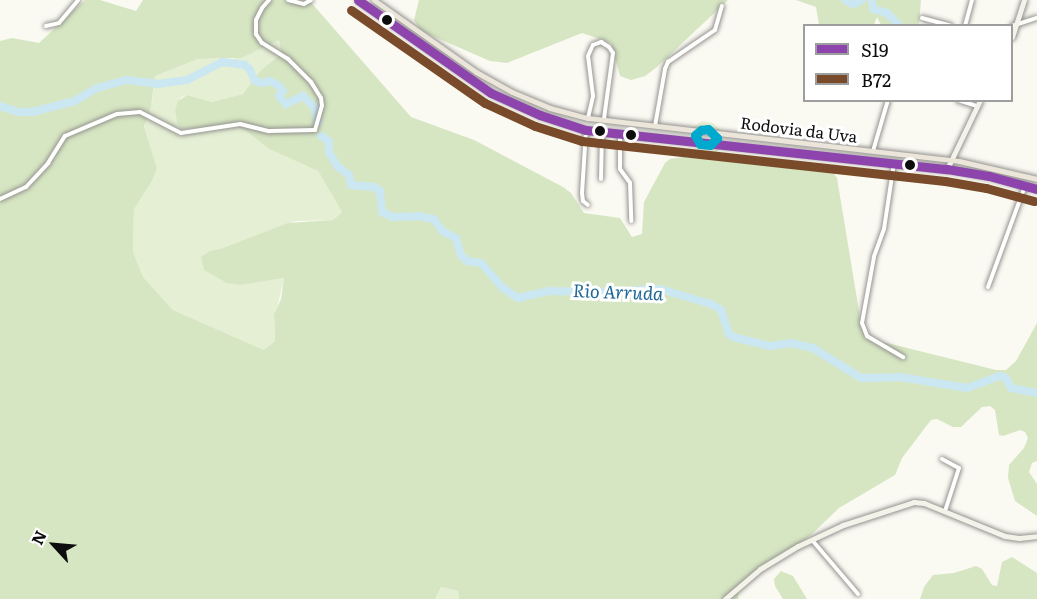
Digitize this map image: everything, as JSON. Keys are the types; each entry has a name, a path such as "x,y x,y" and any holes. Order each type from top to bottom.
{"main road":[{"name":"Rodovia da Uva","path":"358,0 491,93 540,115 586,130 947,169 1037,189"},
{"name":"Rodovia da Uva","path":"374,0 465,64 512,92 550,108 588,118 951,160 1037,179"}],"street":[{"path":"46,26 59,23 78,0"},
{"path":"0,199 26,187 48,163 65,136 117,114 140,112 180,133 240,124 269,131 315,130 322,106 321,98 311,82 288,59 262,43 256,34 256,20 261,8 269,0"},
{"path":"288,0 304,4 311,0"},
{"path":"966,24 972,0"},
{"path":"1014,26 1024,0"},
{"path":"655,126 668,62 715,30 722,6"},
{"path":"922,18 944,24"},
{"path":"1014,26 1037,18"},
{"path":"588,118 593,96 588,56 593,45 601,42 611,49 613,60 604,119"},
{"path":"873,152 887,102"},
{"path":"947,169 978,103"},
{"path":"586,130 582,193 583,201 588,205"},
{"path":"601,179 602,132"},
{"path":"620,135 620,169 630,183 631,220"},
{"path":"894,163 884,229 874,257 862,323 867,336 903,357"},
{"path":"988,287 1026,185"},
{"path":"942,459 959,468 945,512"},
{"path":"725,599 760,569 811,539 843,525 914,502 1005,536 1019,538 1037,536"},
{"path":"811,539 858,594"}],"green space":[{"path":"85,0 100,0 136,11 143,0 309,0 411,117 474,140 563,187 571,193 584,213 620,218 632,237 642,234 644,202 665,163 670,159 683,157 829,167 837,178 860,317 865,333 883,342 996,370 1006,370 1016,361 1037,323 1037,461 1032,463 1029,472 1037,484 1037,516 1015,501 1008,478 1009,465 1024,448 1028,438 1025,432 1020,430 1003,436 999,435 995,410 990,406 982,407 961,427 953,427 937,419 931,420 902,458 895,475 839,508 811,535 739,587 738,599 459,599 458,591 441,587 435,599 0,599 0,41 12,38 39,43","holes":["279,40 281,54 260,71 243,94 212,102 187,95 178,101 175,110 177,124 182,129 231,125 246,131 269,149 318,171 342,212 333,220 288,223 210,251 201,257 204,270 227,283 241,285 284,278 281,299 274,315 275,341 264,350 173,310 143,277 133,252 134,209 152,181 157,168 144,126 151,106 155,76 198,59 241,58"]},
{"path":"419,0 728,0 657,67 645,76 631,80 620,76 611,43 582,33 507,63 490,61 421,31 414,20"},
{"path":"796,0 921,0 919,24 880,24 877,17 874,24 819,24 816,7"},
{"path":"279,39 281,54 260,71 243,94 212,102 187,95 181,97 175,110 177,124 182,129 231,125 246,131 269,149 318,171 342,212 333,220 296,221 210,251 241,285 284,278 274,321 275,341 264,350 173,310 143,277 133,252 134,209 152,181 157,168 144,125 152,101 155,76 198,59 233,59"},
{"path":"702,121 713,123 721,131 692,128"},
{"path":"692,144 721,147 717,152 705,155"},
{"path":"1012,557 1037,573 1037,599 920,599 924,587 933,575 954,573 976,566 982,569 992,585 997,586 1002,562"},
{"path":"781,571 793,576 807,599 783,599 775,586 774,579"},
{"path":"441,587 458,591 459,599 435,599"}],"waterway":[{"path":"845,0 853,4 862,0"},
{"path":"872,0 873,9 887,13 898,24"},
{"name":"Rio Arruda","path":"0,106 18,112 32,112 75,101 97,88 127,80 158,84 187,80 222,62 245,65 255,81 262,83 270,81 279,86 283,91 279,96 286,104 303,96 314,107 318,122"},
{"name":"Rio Arruda","path":"321,136 329,141 329,152 337,166 349,175 351,185 374,187 380,191 382,212 393,217 418,216 434,219 442,231 456,238 461,255 467,261 481,263 503,288 518,298 549,291 596,292 660,289 711,304 721,310 729,334 733,337 770,346 791,343 813,348 861,378 900,377 967,388 1000,376 1006,378 1011,388 1037,393"}],"transit line":[{"name":"S19","path":"358,0 491,93 540,115 586,130 947,169 989,176 1037,189"},
{"name":"B72","path":"351,10 485,103 535,126 582,141 945,181 986,188 1034,201"},
{"path":"708,129 717,138 710,145 700,144 695,135 701,130 708,129"}]}
